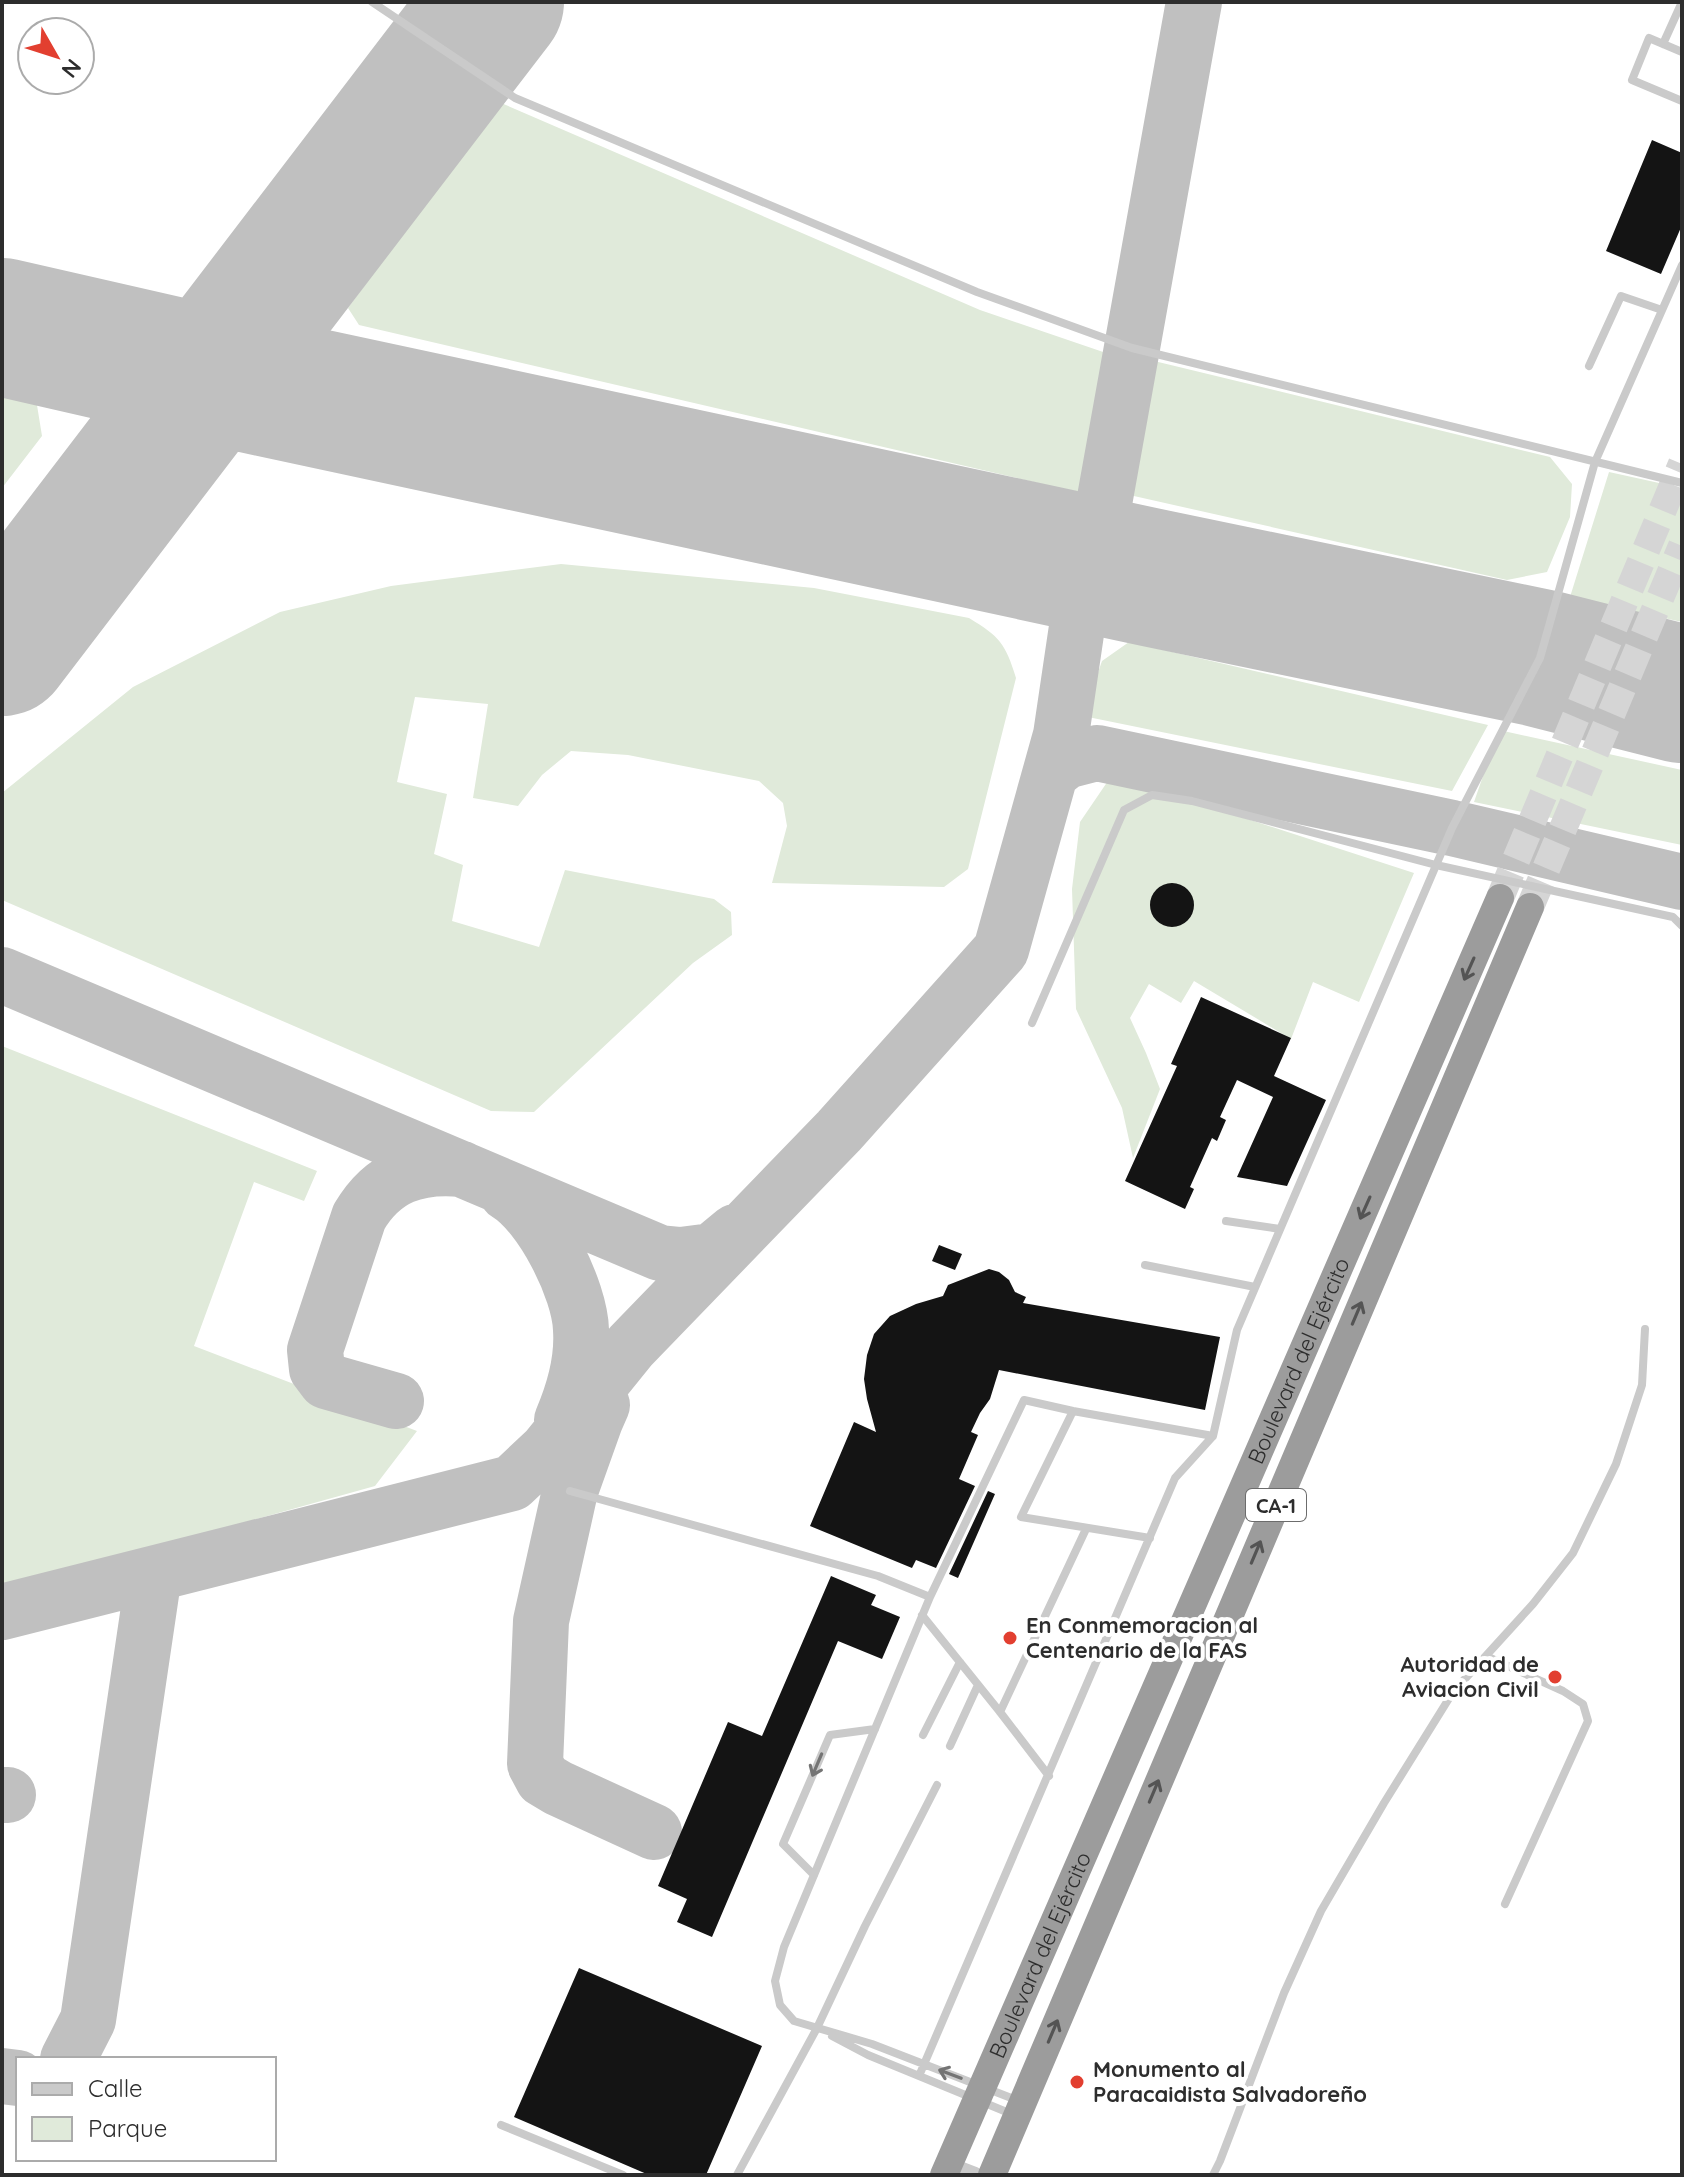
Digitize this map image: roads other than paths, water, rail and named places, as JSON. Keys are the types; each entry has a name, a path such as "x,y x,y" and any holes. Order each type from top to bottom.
{"highway":[{"name":"Boulevard del Ejército","path":"946,2170 1500,898"},
{"name":"Boulevard del Ejército","path":"992,2175 1530,907"}],"street":[{"path":"946,2170 975,2175"}],"lane":[{"path":"372,2 515,98 977,292 1132,348 1682,483"},
{"path":"1663,44 1682,2"},
{"path":"1682,52 1649,38 1632,80 1682,101"},
{"path":"919,2076 1175,1478 1213,1436 1237,1330 1452,828 1540,658 1595,462 1682,265"},
{"path":"1589,366 1621,296 1662,310"},
{"path":"1032,1023 1124,810 1152,795 1192,801 1436,865 1673,917 1682,926"},
{"path":"1226,1221 1280,1229"},
{"path":"1145,1265 1255,1287"},
{"path":"1213,2175 1284,1993 1321,1911 1453,1692 1488,1657 1573,1553 1616,1464 1642,1385 1645,1329"},
{"path":"1019,2109 980,2094 924,2064 872,2044 794,2021 780,2005 775,1981 784,1947 922,1615 1024,1400 1213,1436"},
{"path":"1073,1411 1021,1517 1150,1538"},
{"path":"570,1491 878,1576 930,1597"},
{"path":"1000,1712 1086,1529"},
{"path":"922,1615 1049,1776"},
{"path":"1488,1657 1563,1691 1583,1704 1588,1721 1505,1904"},
{"path":"923,1735 960,1662"},
{"path":"950,1746 978,1685"},
{"path":"814,1875 783,1844 830,1735 875,1729"},
{"path":"737,2175 817,2028 937,1785"},
{"path":"817,2028 868,2055 919,2076 1019,2109"},
{"path":"501,2125 623,2175"}],"tunnel":[{"path":"1500,898 1682,464"},
{"path":"1530,907 1682,546"}],"place":[{"name":"En Conmemoracion al Centenario de la FAS","path":"1010,1638"},
{"name":"Autoridad de Aviacion Civil","path":"1555,1677"},
{"name":"Monumento al Paracaidista Salvadoreño","path":"1077,2082"}]}
